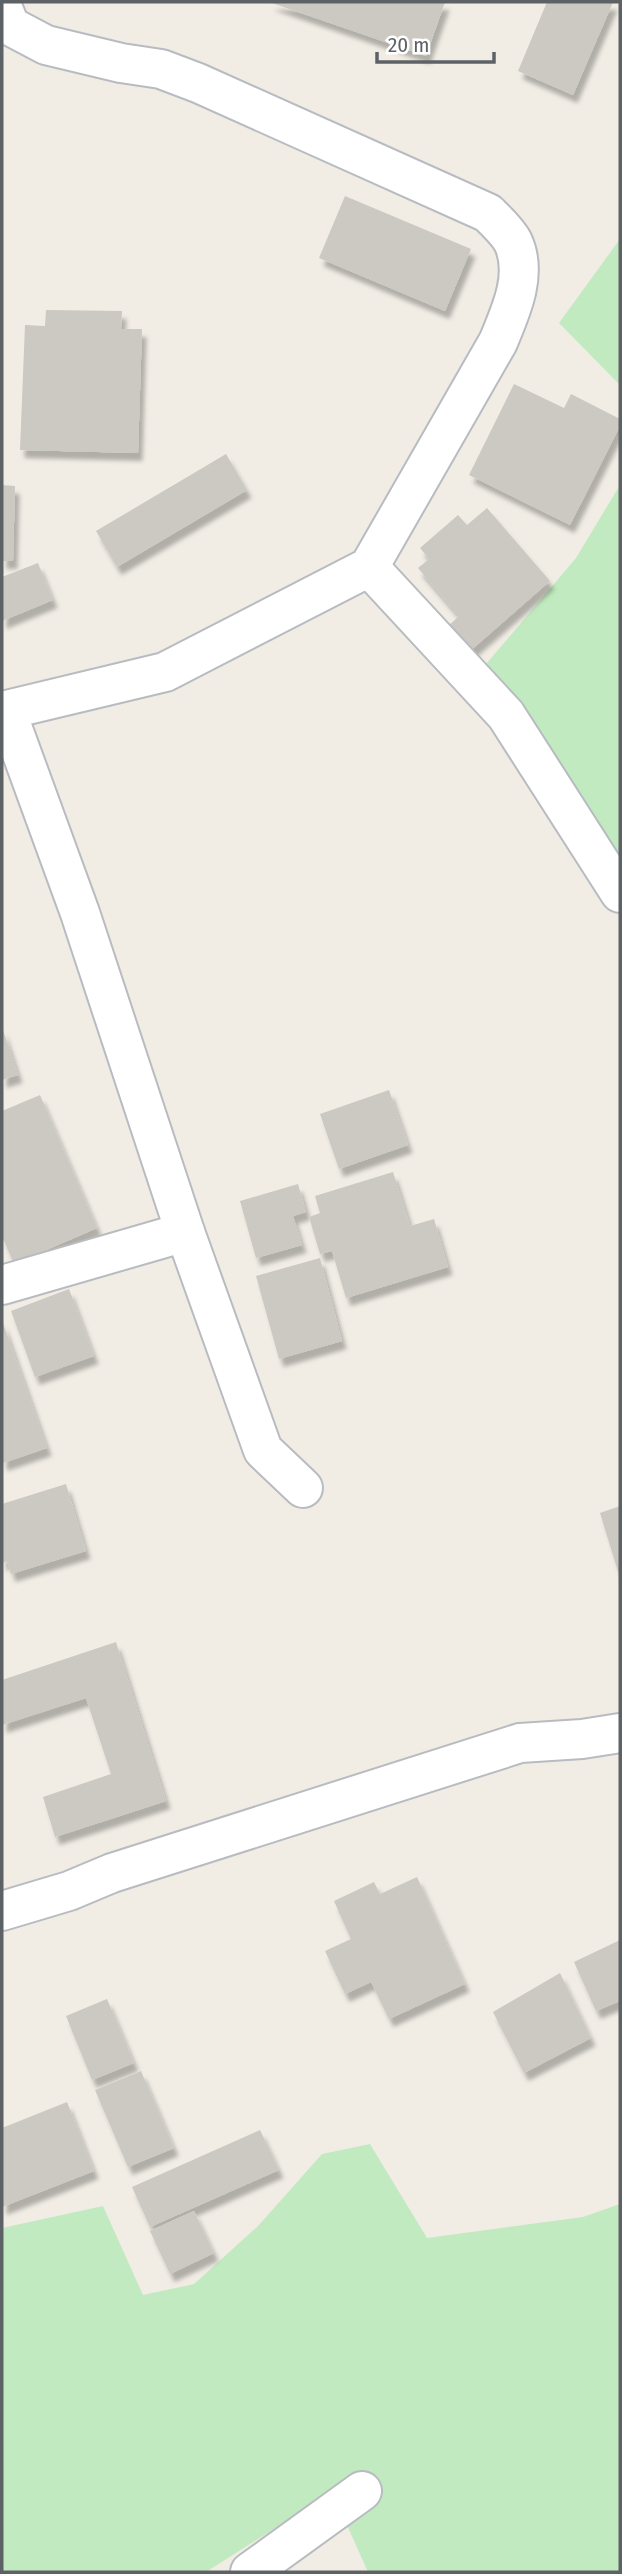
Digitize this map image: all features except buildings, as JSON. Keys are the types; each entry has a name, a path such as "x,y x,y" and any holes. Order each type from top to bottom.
{"street":[{"path":"2,6 10,26 46,46 161,69 488,213 513,241 520,271 512,310 498,342 369,567 165,672 4,711 80,913 185,1232 263,1450 303,1488"},
{"path":"369,567 506,715 620,892"},
{"path":"2,1285 185,1232"},
{"path":"2,1911 69,1891 112,1873 520,1743 582,1739 620,1733"},
{"path":"250,2572 362,2491"}],"green space":[{"path":"620,239 620,385 559,323"},
{"path":"620,485 620,869 481,670 576,558"},
{"path":"370,2144 427,2238 583,2217 620,2204 620,2572 368,2572 332,2492 206,2572 2,2572 2,2228 103,2206 143,2295 194,2284 258,2226 322,2154"}]}
